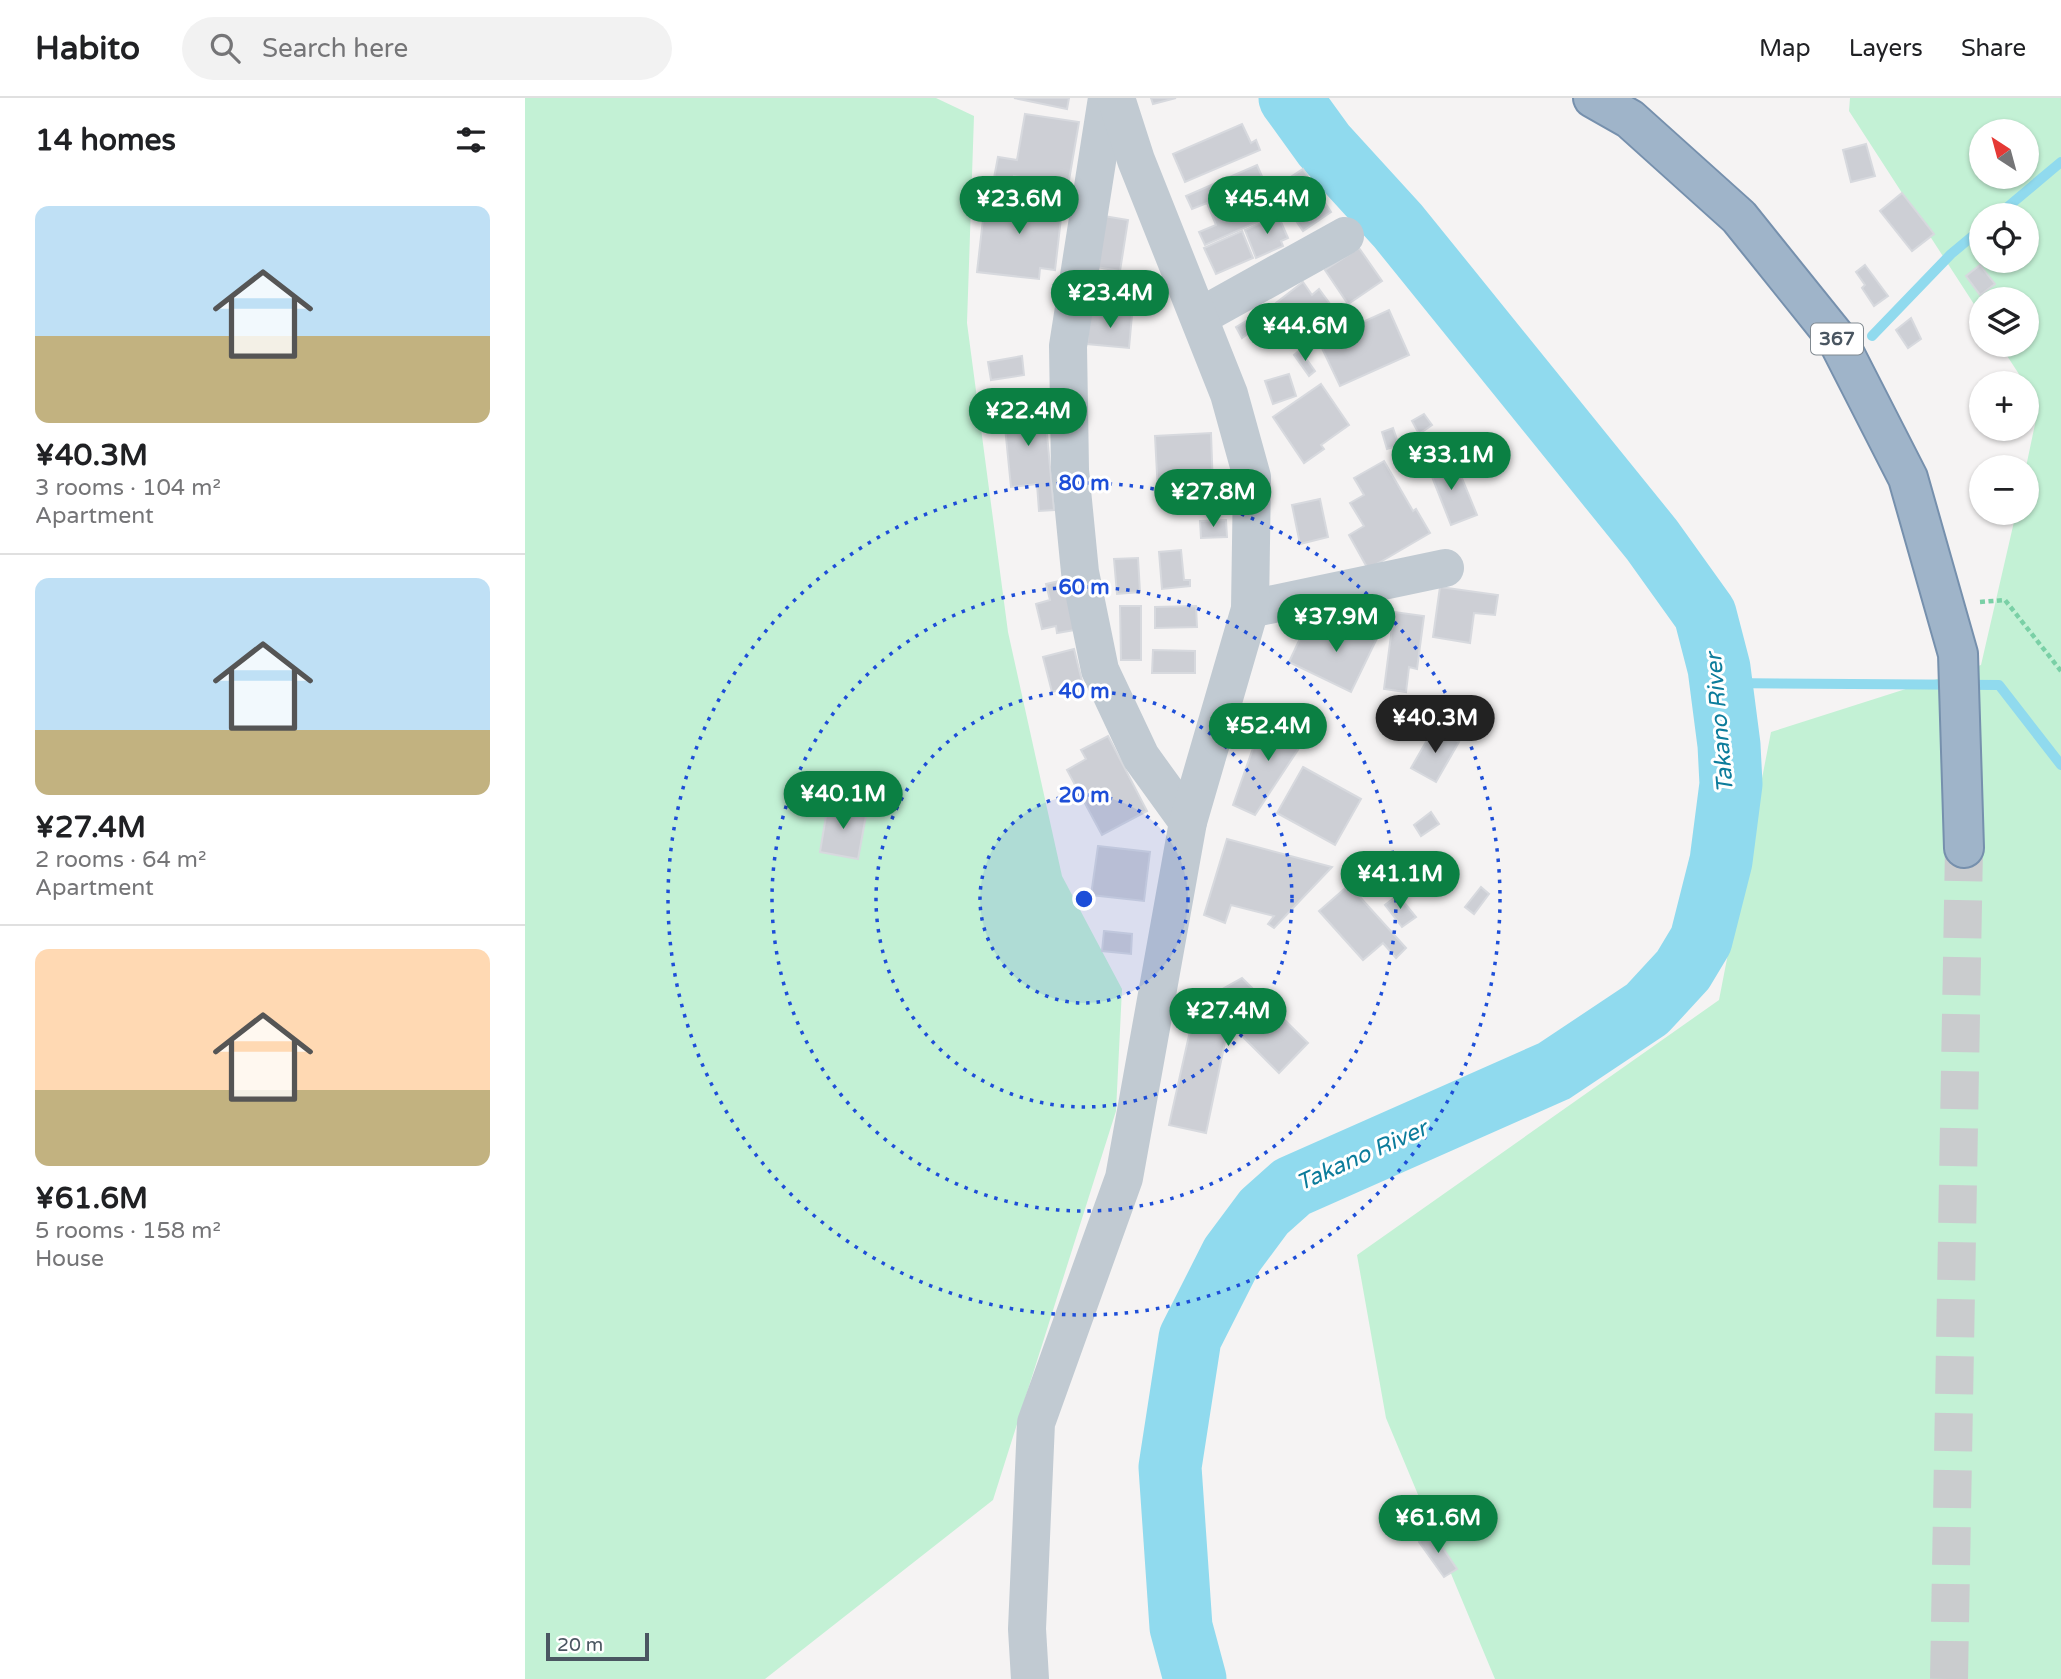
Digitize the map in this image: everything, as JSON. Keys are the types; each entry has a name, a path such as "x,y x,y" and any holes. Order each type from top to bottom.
{"highway":[{"name":"367","path":"1593,98 1630,119 1739,217 1837,339 1908,478 1958,661 1964,848"}],"street":[{"path":"1107,98 1068,346 1070,470 1080,572 1100,670 1141,757 1188,822"},
{"path":"1030,1679 1027,1629 1035,1423 1124,1178 1188,822 1249,609 1252,477 1229,394 1201,316 1136,160 1115,98"},
{"path":"1201,316 1345,236"},
{"path":"1249,609 1445,568"}],"path":[{"path":"1944,606 2005,600 2061,671"}],"green space":[{"path":"525,98 936,98 974,116 967,323 1008,632 1062,876 1122,989 1116,1111 993,1500 765,1679 525,1679"},
{"path":"1850,98 2061,98 2061,1679 1495,1679 1386,1418 1357,1255 1719,1000 1771,732 1981,665 2013,525 2039,525 2039,455 2029,455 2031,441 2039,441 2039,371 2017,371 2008,357 2039,357 2039,287 1969,287 1969,296 1849,111"}],"building":[{"path":"1014,98 1069,98 1067,109"},
{"path":"1151,98 1176,98 1153,104"},
{"path":"1025,114 1079,122 1068,186 1014,176 1014,182 994,178 998,157 1017,160"},
{"path":"1242,124 1251,143 1256,140 1260,150 1185,182 1173,154"},
{"path":"1866,144 1875,176 1851,182 1843,150"},
{"path":"1257,165 1278,213 1205,245 1199,232 1216,225 1207,203 1192,209 1186,196"},
{"path":"1303,169 1331,212 1303,231 1274,188"},
{"path":"986,193 1063,201 1055,270 1040,268 1039,279 977,272"},
{"path":"1902,193 1934,234 1912,251 1880,211"},
{"path":"1098,215 1128,220 1120,271 1090,266"},
{"path":"1278,215 1288,238 1281,241 1283,246 1256,258 1245,230"},
{"path":"1242,231 1253,258 1216,274 1204,248"},
{"path":"1359,248 1382,281 1348,304 1325,270"},
{"path":"1865,265 1888,296 1874,306 1862,288 1865,285 1856,272"},
{"path":"1970,273 1986,273 1995,284 1991,287 1974,287 1966,276"},
{"path":"1303,282 1312,295 1319,289 1336,312 1302,338 1276,303"},
{"path":"1389,310 1409,355 1340,386 1319,342"},
{"path":"1090,311 1132,315 1129,348 1087,344"},
{"path":"1911,318 1921,339 1908,348 1896,330"},
{"path":"1246,321 1252,331 1242,338 1236,327"},
{"path":"1300,350 1315,371 1309,376 1294,355"},
{"path":"1022,356 1024,375 991,380 988,362"},
{"path":"1289,374 1296,396 1273,404 1265,381"},
{"path":"1321,384 1349,425 1321,445 1324,449 1304,463 1273,417"},
{"path":"1044,402 1054,510 1039,511 1037,484 1011,487 1004,417 989,418 988,407"},
{"path":"1424,414 1432,425 1419,434 1412,421"},
{"path":"1393,428 1399,445 1387,449 1382,432"},
{"path":"1211,433 1213,489 1158,493 1155,436"},
{"path":"1438,454 1447,476 1459,471 1477,515 1451,525 1425,459"},
{"path":"1384,461 1413,511 1416,509 1430,533 1368,569 1349,535 1364,526 1350,503 1364,495 1354,478"},
{"path":"1320,499 1328,537 1300,544 1292,505"},
{"path":"1226,520 1227,537 1201,538 1200,521"},
{"path":"1181,550 1184,580 1190,580 1190,586 1162,589 1159,552"},
{"path":"1138,558 1140,592 1117,594 1114,559"},
{"path":"1064,580 1075,630 1057,633 1056,626 1042,629 1036,604 1050,600 1046,584"},
{"path":"1440,587 1498,595 1495,615 1474,613 1470,643 1433,637"},
{"path":"1120,606 1141,606 1141,660 1121,660"},
{"path":"1196,606 1197,627 1155,628 1155,607"},
{"path":"1394,612 1424,616 1417,669 1409,667 1406,692 1384,689"},
{"path":"1368,621 1382,628 1351,692 1289,662 1304,630 1308,633 1311,627 1337,640 1345,622 1363,631"},
{"path":"1074,649 1085,693 1069,698 1066,688 1052,692 1043,657"},
{"path":"1153,650 1195,651 1195,673 1152,673"},
{"path":"1264,717 1309,733 1255,815 1233,805"},
{"path":"1434,728 1459,742 1436,782 1411,768"},
{"path":"1108,736 1147,811 1102,835 1067,770 1086,759 1081,750"},
{"path":"1303,767 1361,799 1335,845 1277,813"},
{"path":"828,804 867,810 858,859 820,852"},
{"path":"1431,812 1439,824 1421,836 1414,825"},
{"path":"1227,839 1332,867 1274,928 1268,924 1274,916 1231,905 1225,923 1204,915"},
{"path":"1098,846 1150,852 1144,901 1091,895"},
{"path":"1349,885 1406,948 1396,958 1383,943 1363,960 1319,911"},
{"path":"1481,887 1489,894 1474,914 1465,907"},
{"path":"1398,895 1416,917 1402,927 1385,905"},
{"path":"1104,931 1132,934 1131,954 1102,951"},
{"path":"1242,978 1308,1043 1279,1073 1229,1023 1206,1133 1169,1125 1196,1004"},
{"path":"1432,1532 1457,1569 1444,1577 1419,1542"}],"waterway":[{"name":"Takano River","path":"1195,1679 1181,1627 1170,1467 1190,1338 1232,1255 1264,1212 1292,1187 1554,1071 1647,1009 1683,970 1701,940 1721,861 1731,784 1719,668 1705,614 1652,540 1398,226 1324,145 1290,98"},
{"path":"2012,203 2061,162"},
{"path":"1872,336 1951,254 1969,239"},
{"path":"1721,683 1999,685 2061,765"}],"tunnel":[{"path":"1949,1679 1964,848"}]}
